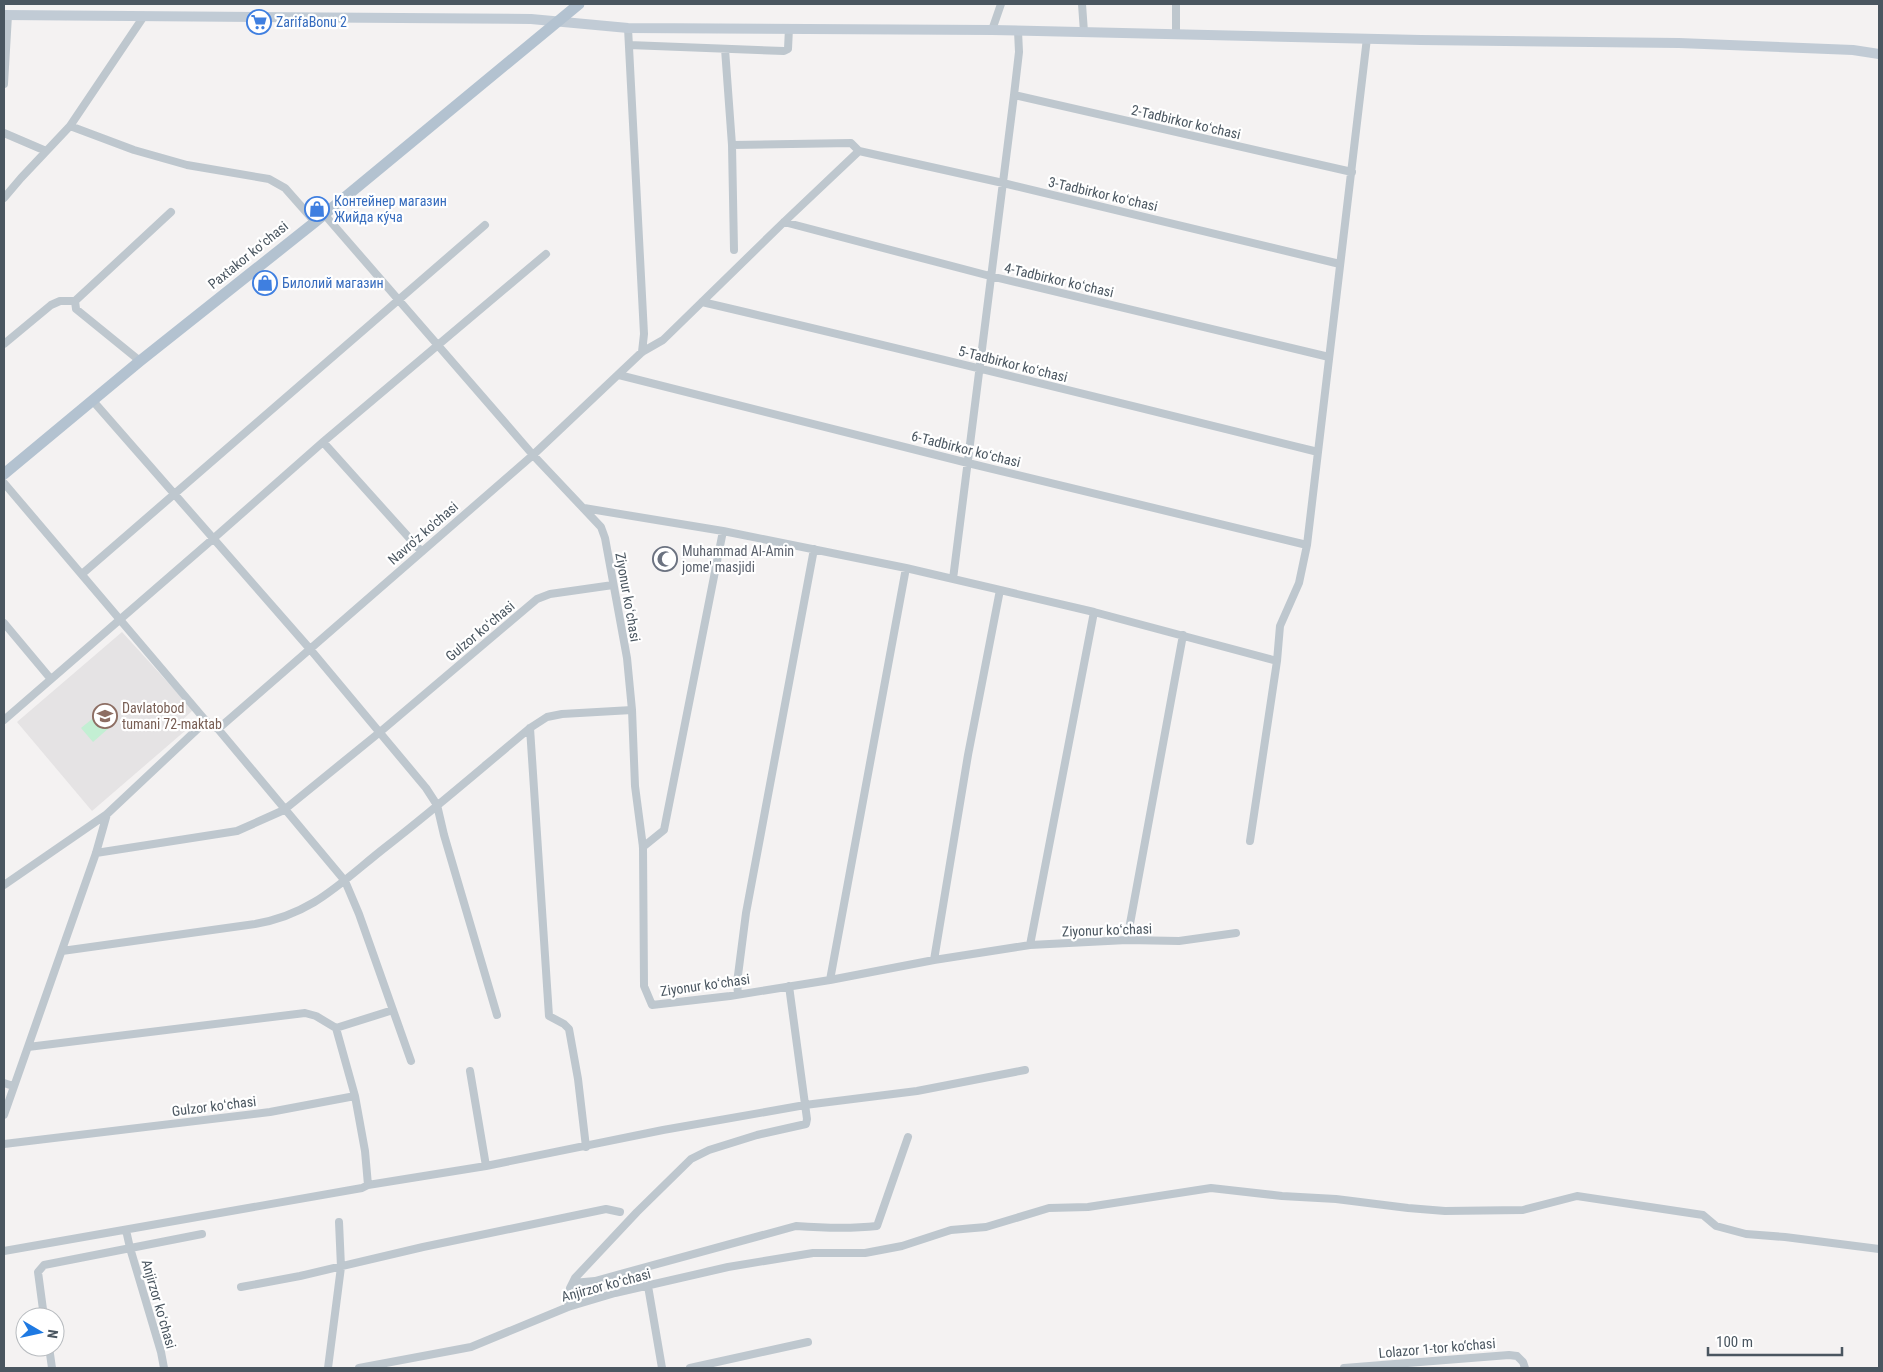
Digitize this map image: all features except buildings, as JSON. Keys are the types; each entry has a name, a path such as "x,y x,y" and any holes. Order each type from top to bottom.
{"main road":[{"name":"Paxtakor koʻchasi","path":"4,474 140,361 315,222 579,4"},
{"path":"6,15 531,19 628,28 789,33 992,30 1679,43 1853,50 1879,54"}],"street":[{"path":"992,30 1001,4"},
{"path":"1082,4 1084,32"},
{"path":"1176,4 1176,34"},
{"path":"4,84 6,15"},
{"path":"4,198 70,126 144,16"},
{"path":"628,28 644,334 642,352"},
{"path":"953,579 1014,95 1019,52 1018,31"},
{"path":"629,45 784,51 788,48 789,33"},
{"path":"1250,841 1277,661 1280,626 1299,583 1307,545 1367,38"},
{"path":"725,49 732,145 734,250"},
{"name":"2-Tadbirkor koʻchasi","path":"1014,95 1352,172"},
{"path":"70,126 134,150 186,165 269,179 285,188 315,222"},
{"path":"4,133 46,151"},
{"name":"3-Tadbirkor koʻchasi","path":"732,145 851,143 860,151 1003,183 1340,264"},
{"name":"Navro'z ko'chasi","path":"218,729 534,455 642,352 663,340 860,151"},
{"path":"4,344 51,305 60,301 75,301 171,212"},
{"name":"Ziyonur koʻchasi","path":"324,214 534,455 601,527 627,658 632,710 635,786 643,847 644,986 652,1005 663,1005 830,980 934,960 1030,945 1127,940 1179,941 1236,933"},
{"name":"4-Tadbirkor koʻchasi","path":"784,222 990,276 1329,357"},
{"path":"82,574 484,225"},
{"path":"4,720 323,442 546,254"},
{"path":"75,301 76,309 140,361"},
{"name":"5-Tadbirkor koʻchasi","path":"702,302 1318,452"},
{"name":"6-Tadbirkor koʻchasi","path":"619,375 968,463 1307,545"},
{"path":"93,401 310,649 426,788 437,805 444,835 497,1015"},
{"path":"323,442 421,551"},
{"path":"4,483 206,721 218,729 345,881 359,914 411,1061"},
{"path":"584,508 723,531 906,568 1094,612 1277,661"},
{"path":"643,847 664,830 723,531"},
{"path":"738,994 737,984 746,913 814,549"},
{"path":"830,980 906,568"},
{"name":"Gulzor koʻchasi","path":"96,853 237,831 284,810 537,600 550,594 613,585"},
{"path":"934,960 968,755 1000,590"},
{"path":"1030,945 1094,612"},
{"path":"4,623 50,678"},
{"path":"1127,940 1183,635"},
{"path":"62,951 276,920 298,912 318,901 345,881 408,831 530,728 547,717 562,714 632,710"},
{"path":"4,885 107,814 206,721"},
{"path":"530,728 549,1016 569,1029 578,1079 586,1147"},
{"path":"4,1115 96,853 107,814"},
{"path":"568,1307 569,1294 573,1283 586,1266 637,1212 692,1159 709,1150 757,1135 806,1124 808,1119 789,986"},
{"path":"336,1028 393,1010"},
{"path":"28,1047 305,1013 316,1016 336,1028 355,1096 365,1151 368,1185"},
{"path":"4,1250 362,1188 368,1185 486,1166 663,1130 805,1105 917,1091 1026,1070"},
{"path":"470,1071 486,1166"},
{"path":"4,1083 14,1086"},
{"name":"Gulzor koʻchasi","path":"4,1144 270,1112 355,1096"},
{"path":"573,1283 595,1281 796,1226 828,1228 877,1226 908,1137"},
{"name":"Anjirzor koʻchasi","path":"359,1368 471,1346 568,1307 615,1293 728,1267 813,1253 865,1253 902,1246 951,1230 986,1227 1049,1208 1088,1207 1211,1188 1282,1196 1336,1198 1408,1208 1446,1210 1523,1210 1577,1196 1703,1215 1716,1226 1746,1234 1879,1249"},
{"path":"240,1287 606,1209 620,1212"},
{"path":"328,1368 340,1267 339,1222"},
{"name":"Anjirzor koʻchasi","path":"126,1230 164,1368"},
{"name":"Anjirzor koʻchasi","path":"43,1307 38,1272 44,1265 202,1234"},
{"path":"648,1286 662,1368"},
{"path":"690,1368 808,1342"},
{"name":"Lolazor 1-tor ko‘chasi","path":"1344,1368 1508,1355 1516,1356 1525,1368"}],"shaded area":[{"name":"Davlatobod tumani 72-maktab","path":"122,632 193,710 179,723 186,730 92,811 17,722"}],"green space":[{"path":"107,707 118,720 93,742 81,728"}],"place":[{"name":"ZarifaBonu 2","path":"259,22"},
{"name":"Контейнер магазин Жийда ку́ча","path":"317,209"},
{"name":"Билолий магазин","path":"265,283"},
{"name":"Muhammad Al-Amin jome' masjidi","path":"665,559"},
{"name":"Davlatobod tumani 72-maktab","path":"105,716"}]}
